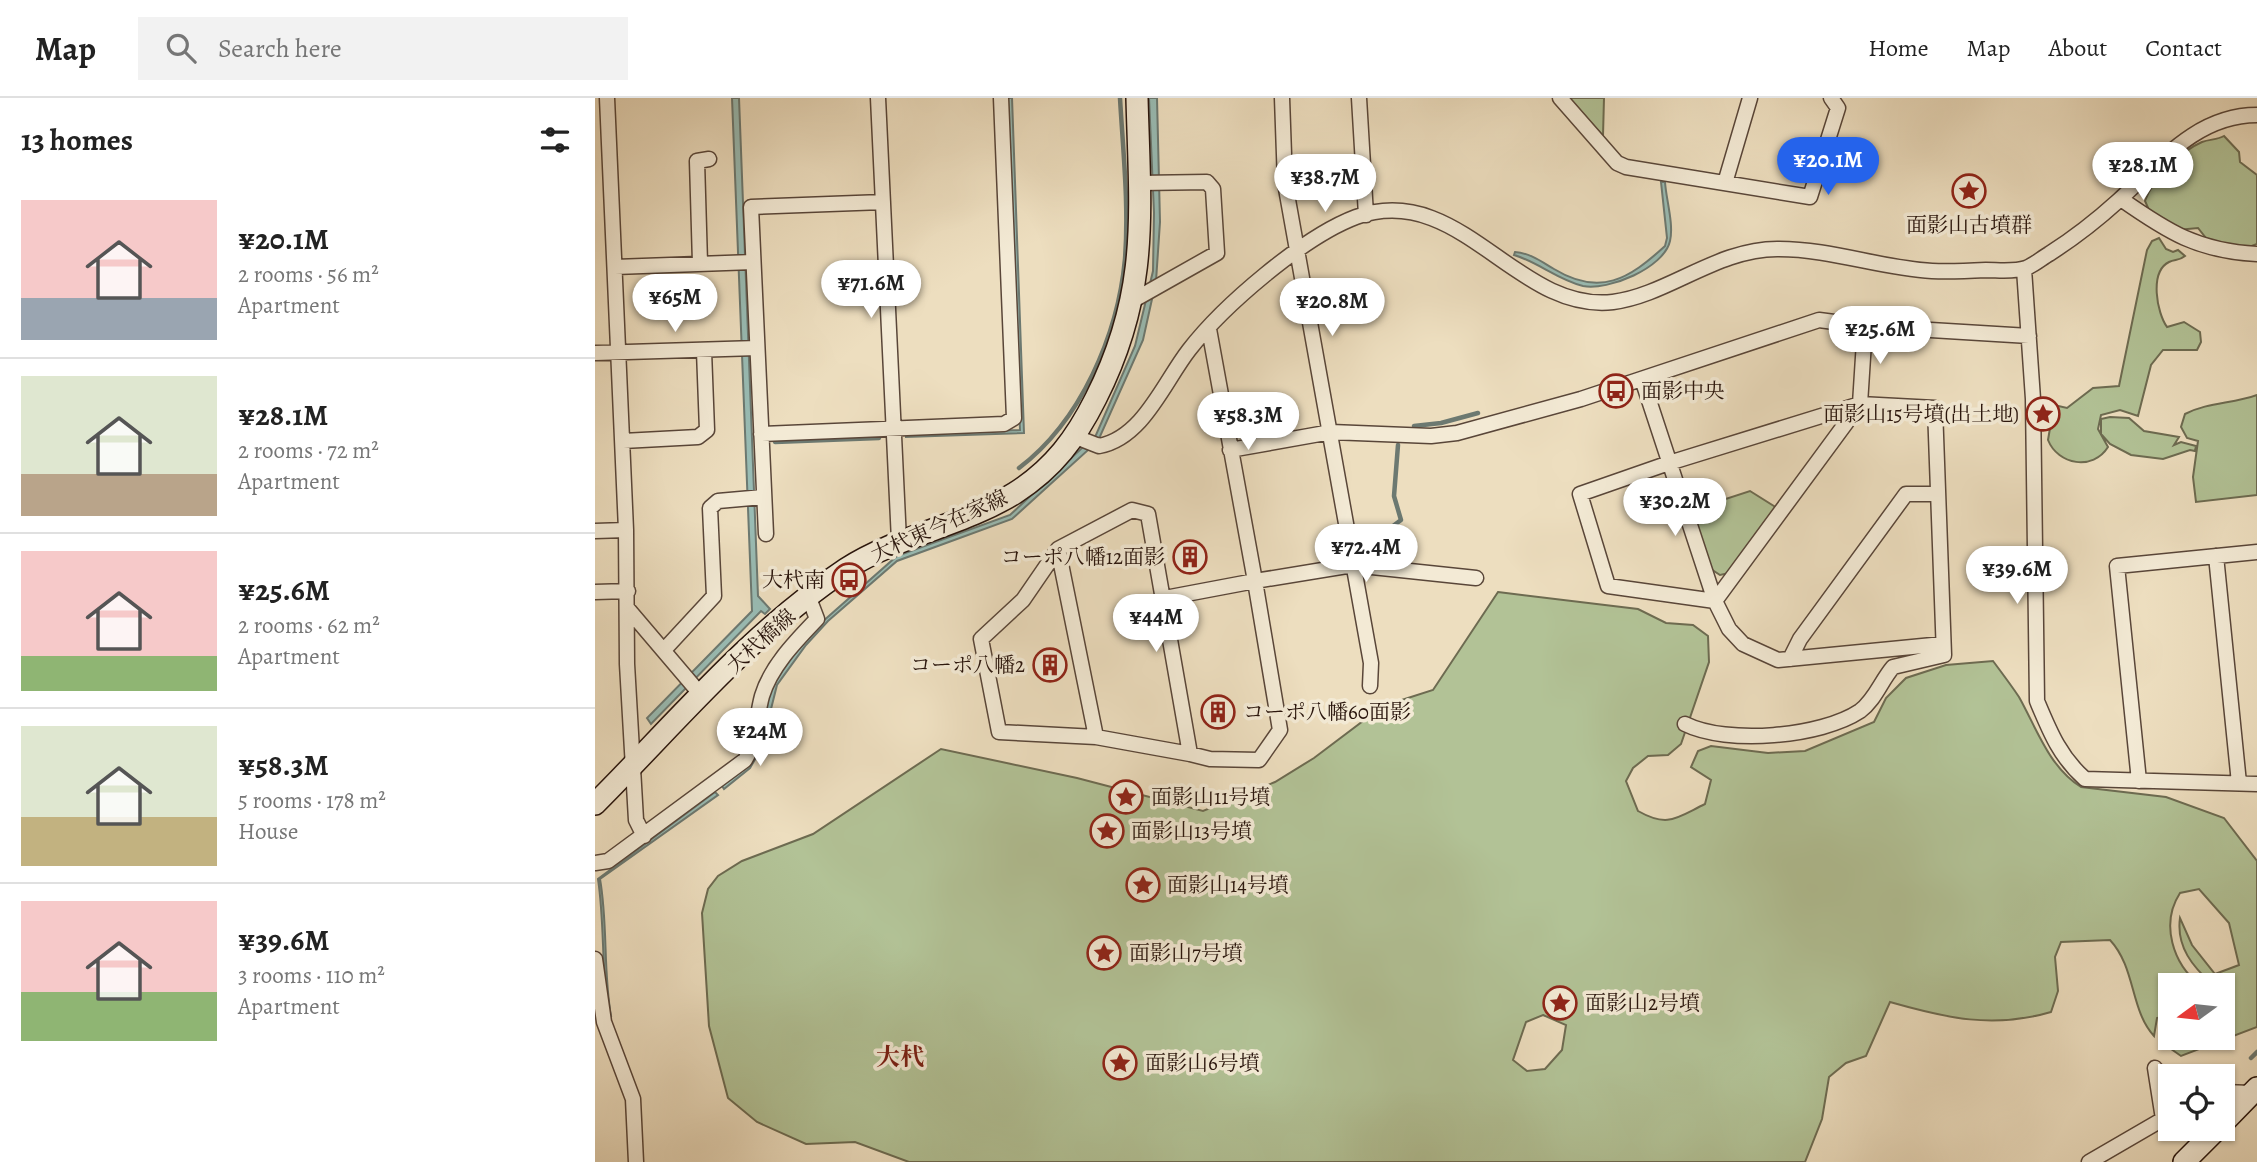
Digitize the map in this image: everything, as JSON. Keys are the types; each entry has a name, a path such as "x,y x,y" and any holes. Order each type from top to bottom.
{"street":[{"path":"607,98 623,440 628,591 627,664 636,820 645,836"},
{"path":"878,98 899,541"},
{"path":"761,434 1004,424 1014,418 1001,98"},
{"name":"大杙東今在家線","path":"809,598 846,570 899,541 984,510 1017,491 1051,464 1076,437 1115,360 1132,301 1139,264 1151,183 1137,98"},
{"path":"1282,98 1285,183 1300,250 1371,663 1370,686"},
{"path":"1359,98 1366,215"},
{"path":"1560,98 1617,163 1626,167 1810,197 1838,108 1831,98"},
{"path":"1725,183 1750,98"},
{"path":"1076,437 1099,446 1127,433 1154,402 1189,351 1245,290 1300,250 1366,215 1393,209 1441,220 1556,293 1584,304 1618,301 1724,258 1775,248 1811,251 1931,271 2024,269 2083,232 2178,143 2209,125 2257,115"},
{"path":"700,264 697,161 709,159"},
{"path":"1132,301 1217,253 1213,190 1207,182 1151,183"},
{"path":"595,187 611,186"},
{"path":"2121,199 2171,234 2225,253 2257,254"},
{"path":"766,534 751,207 883,202"},
{"path":"615,267 753,262"},
{"path":"2024,269 2033,399 2038,701 2066,762 2085,779 2257,784"},
{"path":"1230,450 1331,432 1431,436 1457,433 1642,379 1819,320 1865,326 2029,336"},
{"path":"1715,601 1860,404 1865,326"},
{"path":"1190,754 1165,598 1148,514 1132,510 1058,549 1023,600 981,639 999,732 1096,737 1210,759 1259,760 1280,730 1209,329"},
{"path":"595,353 757,348"},
{"path":"623,440 698,437 707,430 704,351"},
{"path":"1642,379 1715,601 1729,629 1743,644 1778,660 1943,644"},
{"path":"1685,724 1703,733 1777,734 1842,721 1862,709 1893,667 1944,655 1935,408 1860,404 1669,463 1580,494 1608,586 1715,601"},
{"path":"1790,659 1800,639 1906,494 1938,494"},
{"path":"664,650 714,596 710,508 718,501 763,497"},
{"path":"595,531 626,530"},
{"path":"1058,549 1096,737"},
{"path":"2139,781 2117,566 2257,552"},
{"path":"2216,556 2239,783"},
{"path":"1165,598 1353,565 1476,578"},
{"path":"595,592 628,591"},
{"path":"595,863 608,861 645,836 745,760 752,748 767,683 776,667 817,619 809,598"},
{"name":"大杙橋線","path":"595,804 759,639 809,598"},
{"path":"628,609 702,696"},
{"path":"595,959 604,1022 633,1099 636,1162"},
{"path":"2155,1068 2158,1080"},
{"path":"2235,1092 2254,1091"},
{"path":"2235,1111 2254,1091"},
{"path":"2089,1162 2158,1122"},
{"path":"2190,1159 2206,1141"}],"green space":[{"path":"1569,98 1604,98 1603,136"},
{"path":"2224,136 2239,152 2240,162 2257,175 2257,244 2249,247 2210,243 2198,228 2177,230 2149,210 2145,201 2154,183 2176,159 2193,146"},
{"path":"2159,238 2166,249 2173,252 2178,250 2185,256 2169,262 2159,274 2157,293 2163,321 2167,327 2184,322 2200,332 2201,342 2197,350 2163,350 2151,365 2138,416 2120,410 2101,415 2098,429 2108,447 2102,455 2085,462 2067,460 2059,455 2048,440 2054,405 2067,408 2093,388 2119,386 2147,250 2152,241"},
{"path":"2257,395 2257,495 2196,502 2193,477 2198,441 2187,438 2181,427 2185,414 2203,407"},
{"path":"2129,418 2144,431 2179,437 2174,445 2181,442 2196,446 2195,451 2190,450 2163,459 2131,455 2110,444 2101,434 2101,419"},
{"path":"1750,491 1777,508 1729,573 1720,575 1711,569 1692,510"},
{"path":"1498,592 1638,609 1666,623 1693,625 1708,636 1709,662 1681,744 1668,755 1648,756 1633,768 1626,781 1638,811 1665,820 1679,817 1705,804 1711,780 1691,767 1698,751 1711,746 1768,753 1805,751 1874,722 1886,698 1906,678 1946,665 1993,661 2019,697 2052,758 2070,779 2081,787 2166,797 2224,818 2257,861 2257,1027 2235,1035 2235,973 2218,973 2239,965 2229,923 2199,889 2180,893 2174,905 2170,930 2172,943 2189,973 2158,973 2158,1018 2154,1036 2141,1014 2124,963 2110,940 2061,942 2055,957 2058,991 2051,1012 1989,1021 1950,1017 1890,1002 1866,1056 1846,1063 1829,1077 1822,1119 1805,1162 909,1162 855,1142 806,1144 757,1122 728,1098 709,1026 702,913 708,889 718,876 742,861 813,834 941,749 1077,778 1203,811 1275,782 1314,758 1383,706 1433,690","holes":["1543,1015 1566,1025 1562,1050 1545,1069 1527,1071 1513,1060 1526,1022"]},
{"path":"2180,918 2192,945 2214,973 2201,973 2187,956 2179,928"},
{"path":"2172,1050 2197,1050 2181,1056"}],"water":[{"path":"732,98 739,98 758,596 770,609 765,614 761,611 651,724 647,718 752,611"},
{"path":"1008,98 1012,98 1024,433 906,437 1020,430"},
{"path":"1149,98 1157,98 1160,222 1156,281 1143,340 1098,441 1012,519 897,561 828,621 806,645 777,685 761,749 750,768 724,789 722,786 746,765 771,687 793,653 821,623 897,556 1010,515 1096,435 1135,346 1153,271 1154,213"},
{"path":"1661,182 1665,182 1670,241 1666,251 1657,260 1634,276 1606,285 1583,286 1514,255 1515,252 1531,256 1586,282 1600,283 1626,275 1665,246 1667,238"},
{"path":"715,792 718,795 600,879 609,1016 598,879"}],"waterway":[{"path":"1019,468 1041,449 1078,401 1093,374 1114,317 1121,288 1126,239 1120,98"},
{"path":"1414,426 1441,423 1478,413"},
{"path":"775,442 879,438"},
{"path":"1387,561 1389,529 1401,520 1394,496 1398,445"},
{"path":"2251,1058 2257,1052"}],"place":[{"name":"面影山古墳群","path":"1969,191"},
{"name":"面影中央","path":"1616,391"},
{"name":"面影山15号墳(出土地)","path":"2043,414"},
{"name":"コーポ八幡12面影","path":"1190,557"},
{"name":"大杙南","path":"849,580"},
{"name":"コーポ八幡2","path":"1050,665"},
{"name":"コーポ八幡60面影","path":"1218,712"},
{"name":"面影山11号墳","path":"1126,797"},
{"name":"面影山13号墳","path":"1107,831"},
{"name":"面影山14号墳","path":"1143,885"},
{"name":"面影山7号墳","path":"1104,953"},
{"name":"面影山2号墳","path":"1560,1003"},
{"name":"面影山6号墳","path":"1120,1063"}],"district":[{"name":"大杙","path":"900,1057"}]}
